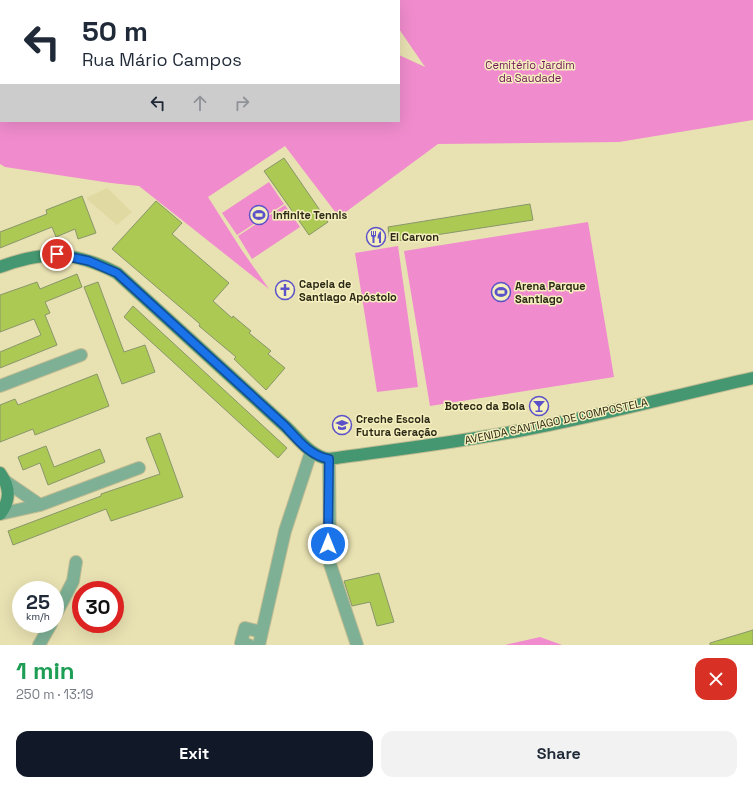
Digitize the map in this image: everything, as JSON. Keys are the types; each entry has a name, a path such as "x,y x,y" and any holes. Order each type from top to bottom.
{"main road":[{"path":"0,267 34,256 57,254 93,262 117,273 285,426 311,452"},
{"name":"AVENIDA SANTIAGO DE COMPOSTELA","path":"311,452 320,458 329,459 524,430 589,417 753,378"},
{"path":"0,514 6,506 8,499 3,477"}],"street":[{"path":"0,386 81,355"},
{"path":"259,645 285,531 311,452"},
{"path":"329,459 330,564 357,645"},
{"path":"0,514 40,505 139,468"},
{"path":"3,477 40,505"},
{"path":"64,598 73,581 76,562"},
{"path":"249,645 241,643 245,628 262,632"},
{"path":"39,645 46,633"}],"shaded area":[{"path":"107,188 132,212 117,225 86,198"}],"green space":[{"name":"Cemitério Jardim da Saudade","path":"400,0 753,0 753,120 619,142 438,144 339,217 285,146 208,197 241,249 269,289 139,186 5,167 0,164 0,122 400,122 400,55 425,67 400,30"},
{"path":"269,182 284,204 237,235 222,213"},
{"path":"285,205 300,227 252,259 238,236"},
{"path":"588,222 614,377 430,406 404,251"},
{"path":"398,246 418,387 377,392 355,253"},
{"path":"540,637 562,645 505,645"}],"building":[{"path":"284,158 328,222 309,235 264,171"},
{"path":"82,196 96,233 78,239 75,229 56,237 52,227 0,248 0,232 47,214 46,210"},
{"path":"156,201 182,223 172,234 229,283 213,301 232,318 233,316 251,331 249,333 271,351 268,354 285,368 266,390 234,359 236,357 199,326 200,324 112,249"},
{"path":"530,204 533,220 390,242 388,227"},
{"path":"77,274 82,287 45,302 50,313 45,315 57,345 0,368 0,352 41,335 34,319 0,332 0,295 37,282 40,289"},
{"path":"98,282 124,352 145,345 155,372 122,384 84,287"},
{"name":"Capela de Santiago Apóstolo","path":"285,282 291,287 291,291 287,295 283,295 279,288"},
{"path":"133,306 287,448 278,458 124,317"},
{"path":"97,374 109,406 35,435 33,429 0,442 0,405 15,399 18,405"},
{"path":"160,433 183,497 111,521 106,509 13,545 8,531 101,496 101,494 160,474 146,438"},
{"path":"46,446 54,467 100,449 105,462 48,485 40,463 23,470 18,457"},
{"path":"379,573 394,622 377,626 370,602 352,606 344,581"},
{"path":"753,630 753,645 710,645 710,643"}],"place":[{"name":"Infinite Tennis","path":"259,215"},
{"name":"El Carvon","path":"376,237"},
{"name":"Capela de Santiago Apóstolo","path":"285,290"},
{"name":"Arena Parque Santiago","path":"501,292"},
{"name":"Boteco da Bola","path":"539,406"},
{"name":"Creche Escola Futura Geração","path":"342,425"}],"route":[{"path":"57,254 78,257 100,264 117,273 285,426 311,452 320,458 329,459 328,544"}]}
